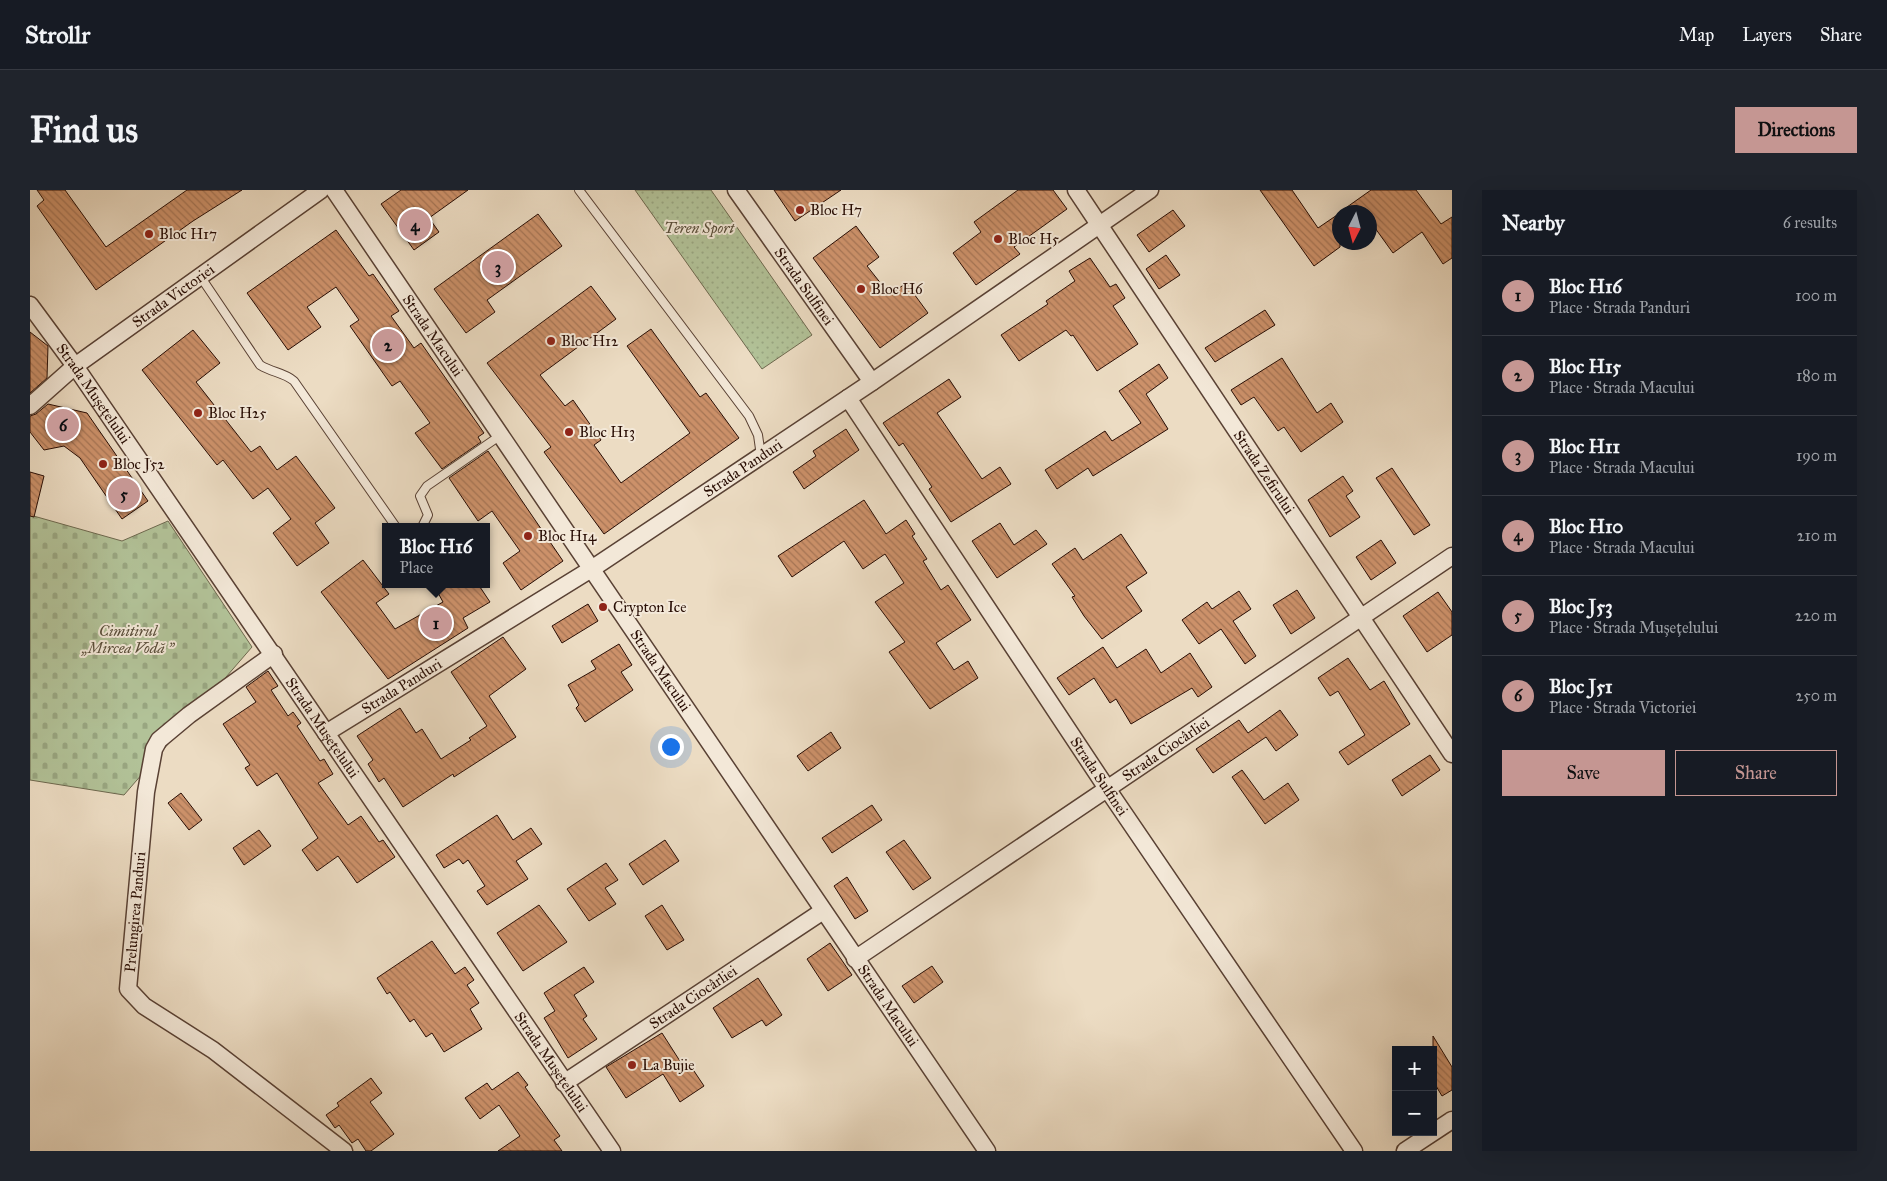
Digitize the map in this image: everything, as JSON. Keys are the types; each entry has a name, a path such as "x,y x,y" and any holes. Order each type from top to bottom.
{"street":[{"name":"Strada Victoriei","path":"30,406 75,366 321,190"},
{"name":"Strada Macului","path":"334,190 593,568 856,960 987,1151"},
{"name":"Strada Sulfinei","path":"736,190 872,382"},
{"name":"Strada Zefirului","path":"1076,190 1452,754"},
{"name":"Strada Panduri","path":"326,733 593,568 872,382 1150,190"},
{"name":"Strada Mușețelului","path":"30,305 75,366 274,654 612,1151"},
{"name":"Strada Sulfinei","path":"848,398 1108,790 1354,1151"},
{"name":"Strada Ciocârliei","path":"856,960 1452,556"},
{"name":"Prelungirea Panduri","path":"274,654 189,715 159,740 154,749 146,792 128,989 144,1006 213,1050 344,1151"},
{"name":"Strada Ciocârliei","path":"564,1083 823,911"},
{"path":"1405,1151 1452,1120"}],"lane":[{"path":"578,190 749,416 758,435 760,456"},
{"path":"200,276 260,365 272,372 284,373 294,381 393,523"},
{"path":"424,523 428,515 420,496 427,486 501,434"}],"green space":[{"name":"Teren Sport","path":"635,190 711,190 812,335 762,369"},
{"name":"Cimitirul „Mircea Vodă \"","path":"30,515 122,541 168,521 252,647 124,795 30,780"}],"building":[{"name":"Bloc H17","path":"37,190 65,190 106,247 187,190 242,190 193,221 96,290 37,206 44,200"},
{"path":"401,190 468,190 429,218 439,232 414,250 381,204"},
{"name":"Bloc H7","path":"774,190 841,190 795,221"},
{"name":"Bloc H5","path":"1018,190 1053,190 1067,209 1014,247 1020,254 976,285 953,253 981,232 974,222"},
{"path":"1260,190 1292,190 1318,228 1332,218 1332,250 1336,250 1314,266"},
{"path":"1371,190 1416,190 1441,224 1452,217 1452,258 1443,264 1422,232 1393,253 1377,231 1377,205 1350,205"},
{"path":"1173,210 1185,226 1149,252 1137,235"},
{"path":"538,214 562,246 487,300 495,312 466,333 434,289"},
{"name":"Bloc H6","path":"856,226 879,257 867,266 890,295 906,283 928,313 880,348 813,258"},
{"path":"336,230 369,276 373,274 399,311 391,316 414,348 421,343 484,433 478,437 481,442 442,469 415,433 430,423 400,381 392,386 350,326 359,320 336,287 307,307 321,327 288,350 247,293"},
{"path":"1166,255 1180,275 1159,289 1146,269"},
{"path":"1090,258 1110,287 1116,284 1125,298 1113,306 1138,344 1097,371 1073,335 1071,336 1066,330 1019,361 1001,335 1048,304 1046,301 1075,281 1069,271"},
{"name":"Bloc H13","path":"591,286 616,319 540,375 565,406 573,400 601,440 594,445 621,483 690,433 627,346 651,329 700,397 706,393 739,438 604,534 544,452 551,447 487,363"},
{"path":"1265,310 1275,325 1215,362 1205,348"},
{"path":"193,330 220,363 196,382 251,452 260,446 277,470 296,456 335,508 315,523 329,543 297,566 273,533 291,519 268,488 253,499 223,460 217,465 142,370"},
{"path":"30,332 48,346 47,378 30,393"},
{"path":"1282,358 1317,413 1331,403 1343,422 1301,452 1284,427 1278,431 1254,397 1241,405 1231,390"},
{"path":"1159,364 1168,378 1146,394 1168,429 1093,476 1088,468 1057,489 1045,470 1105,431 1112,441 1141,423 1119,391"},
{"path":"949,379 961,397 937,413 982,479 1000,467 1011,484 951,522 929,489 932,487 903,443 899,446 883,423"},
{"path":"48,404 87,413 148,501 122,519 80,458 64,446 44,450 30,432 30,416 36,414"},
{"path":"846,429 859,450 804,489 793,472 816,456 813,451"},
{"name":"Bloc H14","path":"488,451 563,561 521,590 503,563 520,551 492,511 478,521 449,478"},
{"path":"1392,468 1430,525 1414,535 1376,478"},
{"path":"30,472 44,476 34,517 30,516"},
{"path":"1343,476 1353,491 1346,496 1360,517 1330,537 1308,500"},
{"path":"864,500 886,534 906,520 915,534 912,536 927,559 923,561 941,590 948,585 971,620 936,643 954,670 968,661 978,678 930,709 889,652 905,642 875,602 904,583 885,554 863,569 844,541 792,577 778,556"},
{"path":"1000,523 1014,545 1036,530 1047,544 997,578 972,541"},
{"path":"1121,534 1147,573 1126,587 1142,611 1102,639 1084,616 1072,597 1075,596 1052,564 1075,548 1083,560"},
{"path":"1381,540 1396,563 1371,580 1356,557"},
{"path":"363,560 382,585 382,588 384,588 389,594 376,603 395,629 443,602 437,591 441,588 481,588 490,602 463,618 468,628 388,679 321,592"},
{"path":"1297,590 1315,618 1291,634 1273,605"},
{"path":"1239,591 1251,609 1233,621 1256,656 1245,664 1221,629 1199,644 1182,620 1207,602 1212,609"},
{"path":"1438,592 1452,612 1452,635 1427,652 1403,616"},
{"path":"588,604 598,621 562,643 552,626"},
{"path":"503,637 526,669 489,696 516,737 454,777 453,774 403,807 384,778 379,782 368,764 373,760 357,736 400,708 416,733 422,729 441,759 471,740 469,738 487,726 451,672"},
{"path":"619,644 632,665 621,672 633,690 585,722 576,708 579,705 568,685 596,669 591,661"},
{"path":"1103,647 1117,668 1146,649 1161,673 1190,653 1212,687 1198,697 1192,688 1131,724 1116,699 1110,703 1094,678 1069,695 1057,678"},
{"path":"1348,658 1370,690 1384,681 1410,724 1348,765 1339,752 1365,735 1338,691 1330,696 1318,678"},
{"path":"268,671 278,686 271,690 288,716 293,712 301,723 297,726 320,761 324,759 333,774 318,783 348,825 361,816 379,842 383,840 395,857 357,883 338,856 317,871 302,850 318,838 277,773 257,786 245,768 250,765 223,724 256,702 246,687"},
{"path":"1280,710 1298,735 1276,751 1266,737 1213,773 1196,749 1239,720 1248,733"},
{"path":"831,732 841,748 808,771 797,756"},
{"path":"1430,755 1440,770 1402,796 1392,780"},
{"path":"1242,770 1264,800 1288,783 1299,800 1265,824 1232,777"},
{"path":"181,793 202,820 189,830 168,803"},
{"path":"872,805 882,820 832,853 822,838"},
{"path":"497,815 513,840 531,828 542,844 516,861 528,879 487,905 477,891 485,886 468,860 463,864 459,859 444,868 436,855"},
{"path":"259,830 271,846 244,865 233,848"},
{"path":"665,840 679,861 643,885 629,864"},
{"path":"904,840 931,878 913,890 886,852"},
{"path":"606,863 618,880 605,888 616,904 589,921 567,889"},
{"path":"847,877 868,911 855,919 834,886"},
{"path":"539,905 567,942 523,971 497,933"},
{"path":"662,905 684,940 667,950 645,916"},
{"path":"432,941 455,974 465,967 474,980 467,985 479,1003 470,1009 482,1029 444,1052 432,1033 426,1037 414,1019 410,1022 390,992 387,994 377,978"},
{"path":"830,943 852,975 828,991 807,959"},
{"path":"932,966 943,982 914,1003 902,986"},
{"path":"584,967 594,982 574,995 587,1016 583,1019 597,1039 568,1058 544,1018 555,1011 544,993"},
{"path":"758,978 782,1015 766,1026 762,1020 732,1038 713,1008"},
{"path":"662,1033 685,1069 690,1065 704,1086 680,1102 663,1074 626,1098 606,1067"},
{"path":"1433,1036 1452,1067 1452,1090 1442,1096 1437,1088 1437,1046 1433,1046"},
{"path":"518,1072 528,1085 525,1087 560,1136 554,1140 562,1151 498,1151 520,1136 499,1105 480,1119 465,1098 487,1083 492,1090"},
{"path":"371,1078 382,1093 370,1102 394,1134 371,1151 366,1151 358,1139 352,1143 339,1125 335,1128 326,1115 339,1106 337,1103"}],"place":[{"name":"Bloc H7","path":"800,210"},
{"name":"Bloc H10","path":"415,225"},
{"name":"Bloc H17","path":"149,234"},
{"name":"Bloc H5","path":"998,239"},
{"name":"Bloc H11","path":"498,267"},
{"name":"Bloc H6","path":"861,289"},
{"name":"Bloc H12","path":"551,341"},
{"name":"Bloc H15","path":"388,345"},
{"name":"Bloc H25","path":"198,413"},
{"name":"Bloc J51","path":"63,425"},
{"name":"Bloc H13","path":"569,432"},
{"name":"Bloc J52","path":"103,464"},
{"name":"Bloc J53","path":"124,494"},
{"name":"Bloc H14","path":"528,536"},
{"name":"Crypton Ice","path":"603,607"},
{"name":"Bloc H16","path":"436,623"},
{"name":"La Bujie","path":"632,1065"}]}
